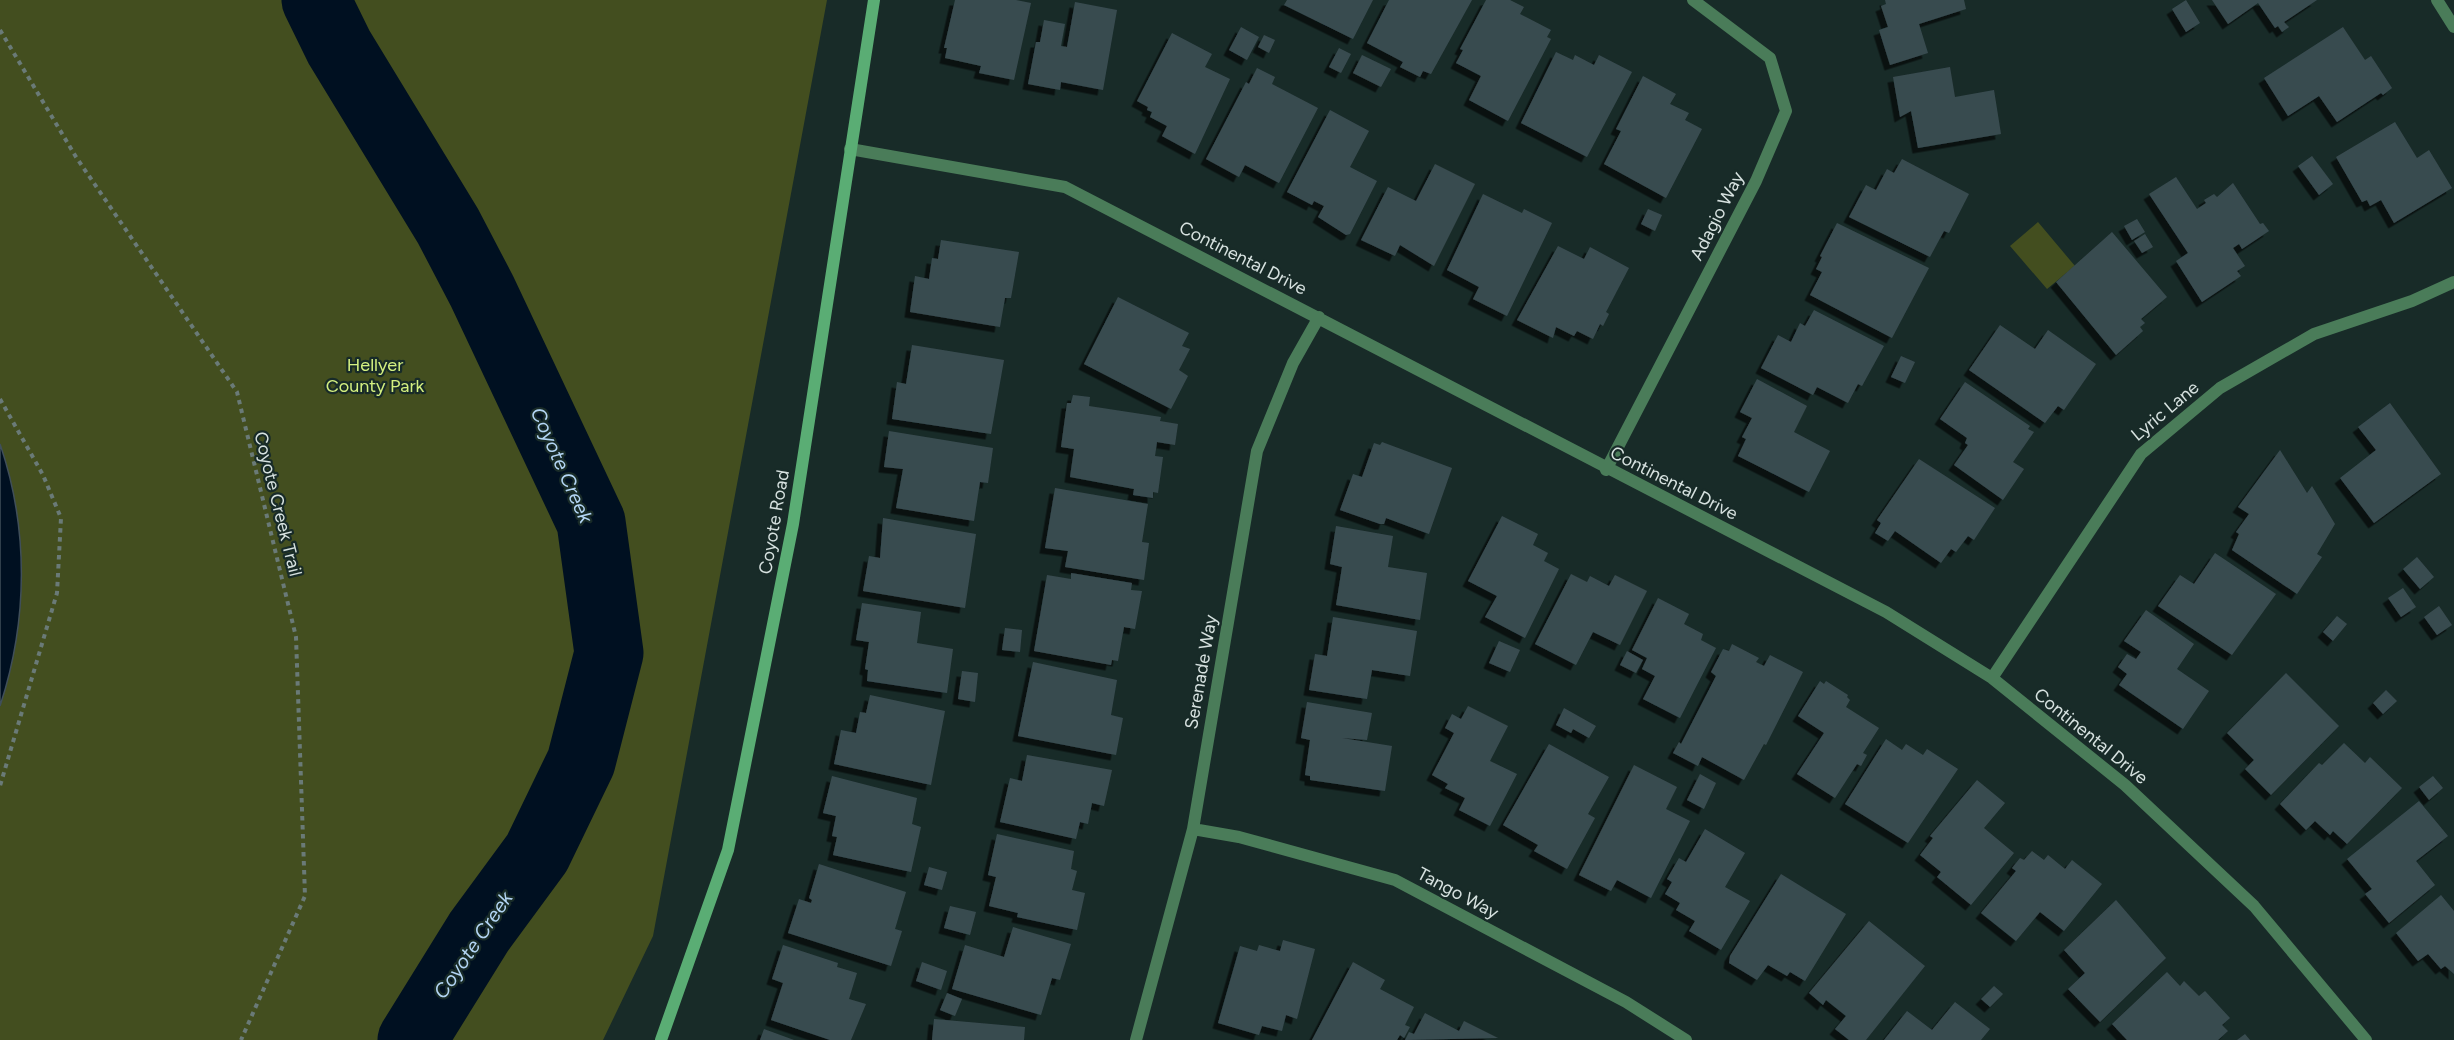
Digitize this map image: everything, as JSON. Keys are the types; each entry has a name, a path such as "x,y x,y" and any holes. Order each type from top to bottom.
{"street":[{"name":"Coyote Road","path":"661,1040 728,850 794,524 874,0"},
{"name":"Adagio Way","path":"1606,470 1756,182 1786,111 1770,58 1693,0"},
{"path":"2437,0 2454,27"},
{"name":"Continental Drive","path":"850,148 1065,187 1319,317 1606,470 1886,612 1992,678 2125,784 2254,906 2366,1040"},
{"name":"Lyric Lane","path":"1992,678 2141,454 2220,388 2314,334 2412,301 2454,282"},
{"name":"Serenade Way","path":"1136,1040 1193,828 1257,451 1293,363 1319,317"},
{"name":"Tango Way","path":"1193,828 1239,837 1395,880 1626,1002 1686,1040"}],"path":[{"name":"Coyote Creek Trail","path":"0,30 76,157 237,392 296,637 305,896 242,1040"},
{"path":"0,399 43,475 61,518 57,593 0,786"}],"green space":[{"name":"Hellyer County Park","path":"0,0 827,0 653,936 603,1040 0,1040"},
{"path":"2038,222 2075,266 2047,289 2010,246"}],"water":[{"path":"0,444 16,509 21,575 16,641 0,706"}],"building":[{"path":"955,0 1016,0 1031,3 1014,80 979,73 981,66 945,58 947,48 944,48"},
{"path":"1287,0 1373,0 1353,39 1284,5"},
{"path":"1389,0 1472,0 1431,74 1423,71 1420,77 1400,67 1403,62 1367,43"},
{"path":"1486,0 1510,0 1524,7 1520,14 1551,30 1547,37 1551,39 1508,121 1469,100 1481,76 1456,63 1463,50 1460,49"},
{"path":"1885,0 1964,0 1966,9 1919,24 1928,53 1890,65 1879,30 1888,27 1881,6 1886,4"},
{"path":"2186,0 2200,23 2186,32 2172,9"},
{"path":"2212,0 2317,0 2284,22 2289,27 2282,32 2278,26 2275,28 2258,3 2228,24"},
{"path":"1075,2 1117,10 1103,90 1061,82 1060,90 1028,84 1036,42 1040,42 1044,20 1065,24 1061,46 1067,47"},
{"path":"1241,27 1259,37 1247,60 1229,50"},
{"path":"2343,27 2365,60 2371,56 2392,88 2337,122 2319,96 2288,116 2264,78"},
{"path":"1172,33 1212,54 1205,67 1230,79 1195,154 1162,136 1167,126 1150,117 1152,112 1147,110 1148,107 1137,101"},
{"path":"1264,35 1275,40 1269,53 1258,47"},
{"path":"1339,48 1351,54 1341,73 1329,67"},
{"path":"1556,52 1573,60 1575,55 1594,65 1599,55 1632,72 1587,157 1521,123"},
{"path":"1362,55 1391,69 1381,87 1353,73"},
{"path":"1950,67 1955,97 1994,90 2001,134 1918,148 1911,111 1900,117 1893,77"},
{"path":"1257,68 1275,77 1272,84 1318,108 1279,183 1245,165 1239,177 1206,159 1246,82 1249,84"},
{"path":"1643,76 1676,94 1670,104 1689,113 1685,120 1702,129 1666,198 1604,164 1621,131 1616,129"},
{"path":"1330,110 1369,131 1350,167 1377,181 1350,234 1346,235 1318,217 1324,206 1314,201 1312,205 1287,192"},
{"path":"2395,122 2417,158 2429,150 2452,188 2394,223 2381,200 2370,206 2367,200 2362,202 2336,157"},
{"path":"2312,156 2333,184 2319,195 2298,166"},
{"path":"1902,159 1969,194 1949,233 1944,231 1930,257 1849,217 1866,185 1876,190 1887,169 1894,173"},
{"path":"1435,164 1475,184 1434,266 1400,245 1395,256 1361,240 1388,187 1416,201"},
{"path":"2176,177 2197,209 2206,203 2204,200 2214,194 2217,197 2233,183 2260,224 2263,223 2269,231 2242,249 2239,244 2233,248 2245,266 2237,271 2241,276 2202,302 2176,261 2188,253 2149,194"},
{"path":"1483,194 1522,213 1524,209 1552,223 1507,316 1473,299 1479,287 1447,270"},
{"path":"1648,209 1662,215 1655,231 1641,224"},
{"path":"2137,219 2145,232 2132,240 2124,226"},
{"path":"1837,223 1929,268 1892,338 1810,295 1822,272 1816,269 1822,257 1820,256"},
{"path":"2112,232 2167,297 2141,319 2145,323 2140,327 2143,331 2116,355 2056,282"},
{"path":"2145,234 2153,247 2142,253 2134,241"},
{"path":"941,240 1019,252 1011,298 1005,298 1000,327 910,312 915,276 929,279 932,258 938,259"},
{"path":"1558,246 1584,259 1590,247 1629,268 1606,312 1609,314 1603,326 1600,324 1593,339 1577,331 1574,336 1556,327 1553,338 1517,320"},
{"path":"1118,297 1189,333 1182,346 1190,349 1179,370 1188,376 1171,409 1084,364"},
{"path":"1814,310 1884,346 1862,386 1858,384 1848,403 1817,387 1813,395 1761,368 1778,335 1791,342 1800,323 1805,326"},
{"path":"2000,325 2035,349 2048,330 2096,364 2064,410 2058,406 2045,423 1969,370"},
{"path":"912,345 1004,360 991,434 892,419 897,382 906,384"},
{"path":"1901,356 1915,362 1905,383 1891,377"},
{"path":"1757,379 1807,406 1794,432 1830,451 1809,492 1738,456 1746,439 1742,437 1752,418 1740,412"},
{"path":"1965,382 2030,426 2028,429 2034,432 2013,462 2024,469 2003,500 1954,465 1968,445 1965,443 1967,438 1940,419"},
{"path":"1073,395 1090,397 1089,406 1161,417 1160,421 1178,424 1175,445 1157,442 1155,456 1163,457 1158,493 1153,492 1153,498 1133,495 1134,489 1070,477 1074,449 1061,447 1067,403 1071,403"},
{"path":"2390,403 2441,474 2374,523 2340,478 2376,450 2358,427"},
{"path":"889,431 993,448 988,483 980,482 974,521 896,508 903,469 884,467"},
{"path":"1382,442 1452,468 1429,534 1386,518 1384,524 1380,524 1340,510 1353,474 1362,477 1374,443 1380,445"},
{"path":"2280,450 2307,493 2312,486 2335,524 2317,554 2322,557 2297,594 2232,550 2239,534 2236,532 2249,514 2238,507"},
{"path":"1919,459 1995,508 1974,540 1968,536 1956,552 1951,549 1941,563 1895,531 1888,541 1875,533 1881,523 1877,520"},
{"path":"1055,488 1148,504 1142,542 1149,543 1144,580 1065,567 1068,551 1045,548"},
{"path":"1502,516 1538,534 1533,545 1548,553 1544,561 1559,569 1525,638 1485,617 1497,596 1468,581"},
{"path":"883,518 976,534 965,608 863,591 869,556 880,558"},
{"path":"1336,526 1393,536 1388,567 1427,573 1420,620 1336,605 1342,567 1330,564"},
{"path":"2215,553 2276,594 2232,655 2158,606 2180,575 2194,584"},
{"path":"2417,557 2434,577 2420,589 2403,569"},
{"path":"1071,573 1132,583 1131,590 1142,591 1135,629 1124,627 1118,661 1112,660 1111,665 1034,651 1047,575 1071,579"},
{"path":"1571,574 1587,582 1590,576 1609,586 1615,575 1647,591 1620,645 1593,632 1576,665 1535,644"},
{"path":"2403,588 2416,607 2401,617 2388,598"},
{"path":"1658,598 1689,614 1684,624 1703,634 1701,640 1716,648 1680,718 1643,699 1655,676 1642,669 1647,658 1632,650"},
{"path":"862,603 921,612 917,643 953,649 947,693 867,681 868,670 865,669 869,642 856,640"},
{"path":"2439,606 2452,625 2437,635 2424,617"},
{"path":"2146,610 2194,644 2177,669 2209,691 2183,729 2119,685 2127,674 2118,667 2127,654 2136,659 2141,652 2124,641"},
{"path":"2337,616 2347,624 2333,641 2323,632"},
{"path":"1333,617 1417,631 1410,676 1372,670 1367,699 1309,690 1315,654 1327,656"},
{"path":"1005,628 1022,630 1020,652 1002,650"},
{"path":"1499,641 1520,650 1510,672 1489,663"},
{"path":"1732,644 1759,658 1756,662 1764,666 1770,655 1803,672 1766,745 1764,744 1744,780 1702,757 1698,766 1673,753 1679,742 1681,744 1716,676 1711,672 1723,649 1729,651"},
{"path":"1627,651 1643,660 1636,673 1620,665"},
{"path":"1033,662 1117,680 1111,715 1123,718 1116,755 1018,736"},
{"path":"962,671 978,673 975,702 958,699"},
{"path":"2286,673 2339,726 2271,795 2245,769 2254,760 2227,733"},
{"path":"1820,681 1824,684 1826,681 1848,695 1850,700 1846,707 1879,728 1863,753 1867,755 1861,766 1857,764 1835,798 1797,774 1824,733 1798,716"},
{"path":"2386,690 2397,701 2383,714 2373,703"},
{"path":"870,695 945,711 931,785 834,764 841,730 856,733 860,712 866,713"},
{"path":"1307,702 1372,713 1367,740 1342,738 1392,746 1385,791 1310,780 1310,776 1305,775 1310,740 1301,738"},
{"path":"1468,706 1508,726 1490,761 1517,774 1490,826 1459,810 1465,798 1445,788 1448,784 1432,775 1454,733 1445,728 1452,714 1461,719"},
{"path":"1564,708 1596,726 1589,738 1573,729 1571,733 1556,725"},
{"path":"1886,739 1902,750 1906,744 1923,755 1927,749 1958,769 1908,843 1845,804"},
{"path":"2344,743 2365,763 2370,757 2402,788 2347,844 2333,831 2330,835 2315,821 2306,830 2280,804 2319,763 2322,765"},
{"path":"1549,744 1609,777 1588,814 1595,818 1567,869 1534,851 1538,845 1503,825"},
{"path":"1027,755 1112,770 1104,806 1092,803 1088,824 1080,822 1076,839 1000,822 1010,778 1022,781"},
{"path":"1634,765 1677,787 1666,809 1690,821 1651,898 1617,880 1611,891 1579,875"},
{"path":"1700,774 1716,783 1704,809 1687,800"},
{"path":"832,776 917,798 912,824 921,827 911,872 833,855 837,837 832,836 836,816 823,813"},
{"path":"2433,776 2443,788 2429,800 2419,787"},
{"path":"1977,780 2005,803 1984,828 2014,853 1971,905 1937,877 1941,872 1920,855 1933,838 1930,836"},
{"path":"2419,801 2448,836 2416,861 2435,885 2389,923 2365,894 2372,889 2347,859"},
{"path":"1705,829 1745,853 1725,887 1750,901 1721,950 1689,931 1695,921 1676,910 1680,903 1665,894 1672,882 1667,879 1679,858 1686,862"},
{"path":"997,834 1074,851 1071,869 1077,871 1072,890 1085,893 1077,930 1017,917 1018,913 989,906 996,877 988,875"},
{"path":"2032,851 2044,860 2048,855 2065,869 2072,860 2102,884 2064,931 2040,912 2016,941 1981,913 2016,871 2012,868 2020,858 2024,860"},
{"path":"819,864 906,892 895,929 902,931 891,966 788,933 799,899 811,903 812,900 809,898"},
{"path":"929,867 947,872 942,890 924,885"},
{"path":"1781,874 1846,914 1805,981 1790,972 1787,976 1768,965 1757,980 1729,963 1730,956"},
{"path":"2441,895 2454,911 2454,974 2445,966 2441,969 2428,954 2418,961 2396,933"},
{"path":"2116,900 2166,958 2100,1022 2068,989 2085,973 2064,950"},
{"path":"950,906 976,912 970,935 944,928"},
{"path":"1869,921 1925,966 1866,1040 1849,1040 1835,1029 1846,1016 1826,1000 1823,1005 1809,993"},
{"path":"1013,927 1071,944 1060,980 1052,978 1041,1015 952,989 965,945 1004,957"},
{"path":"1283,940 1315,949 1297,1019 1286,1015 1282,1031 1262,1026 1259,1035 1218,1023 1240,946 1257,951 1259,945 1280,951"},
{"path":"783,945 838,963 837,967 857,973 849,999 866,1004 851,1040 830,1040 771,1020 783,983 772,979"},
{"path":"922,962 947,971 941,990 916,981"},
{"path":"1353,962 1385,980 1380,989 1414,1007 1405,1025 1410,1027 1404,1038 1400,1035 1397,1040 1312,1040"},
{"path":"2167,972 2180,986 2184,981 2199,996 2205,991 2230,1018 2222,1025 2228,1031 2218,1040 2127,1040 2112,1024"},
{"path":"1994,986 2003,994 1990,1007 1981,999"},
{"path":"947,993 962,999 955,1016 940,1010"},
{"path":"1955,1002 1990,1029 1981,1040 1884,1040 1907,1011 1932,1030"},
{"path":"1425,1013 1459,1031 1464,1021 1498,1038 1405,1040 1409,1032 1414,1034"},
{"path":"934,1019 1025,1027 1024,1040 932,1040"},
{"path":"764,1029 794,1040 760,1040"},
{"path":"2245,1034 2250,1040 2237,1040"}],"waterway":[{"name":"Coyote Creek","path":"316,0 339,47 448,226 482,291 591,522 609,653 581,762 537,853 479,932 412,1040"}]}
